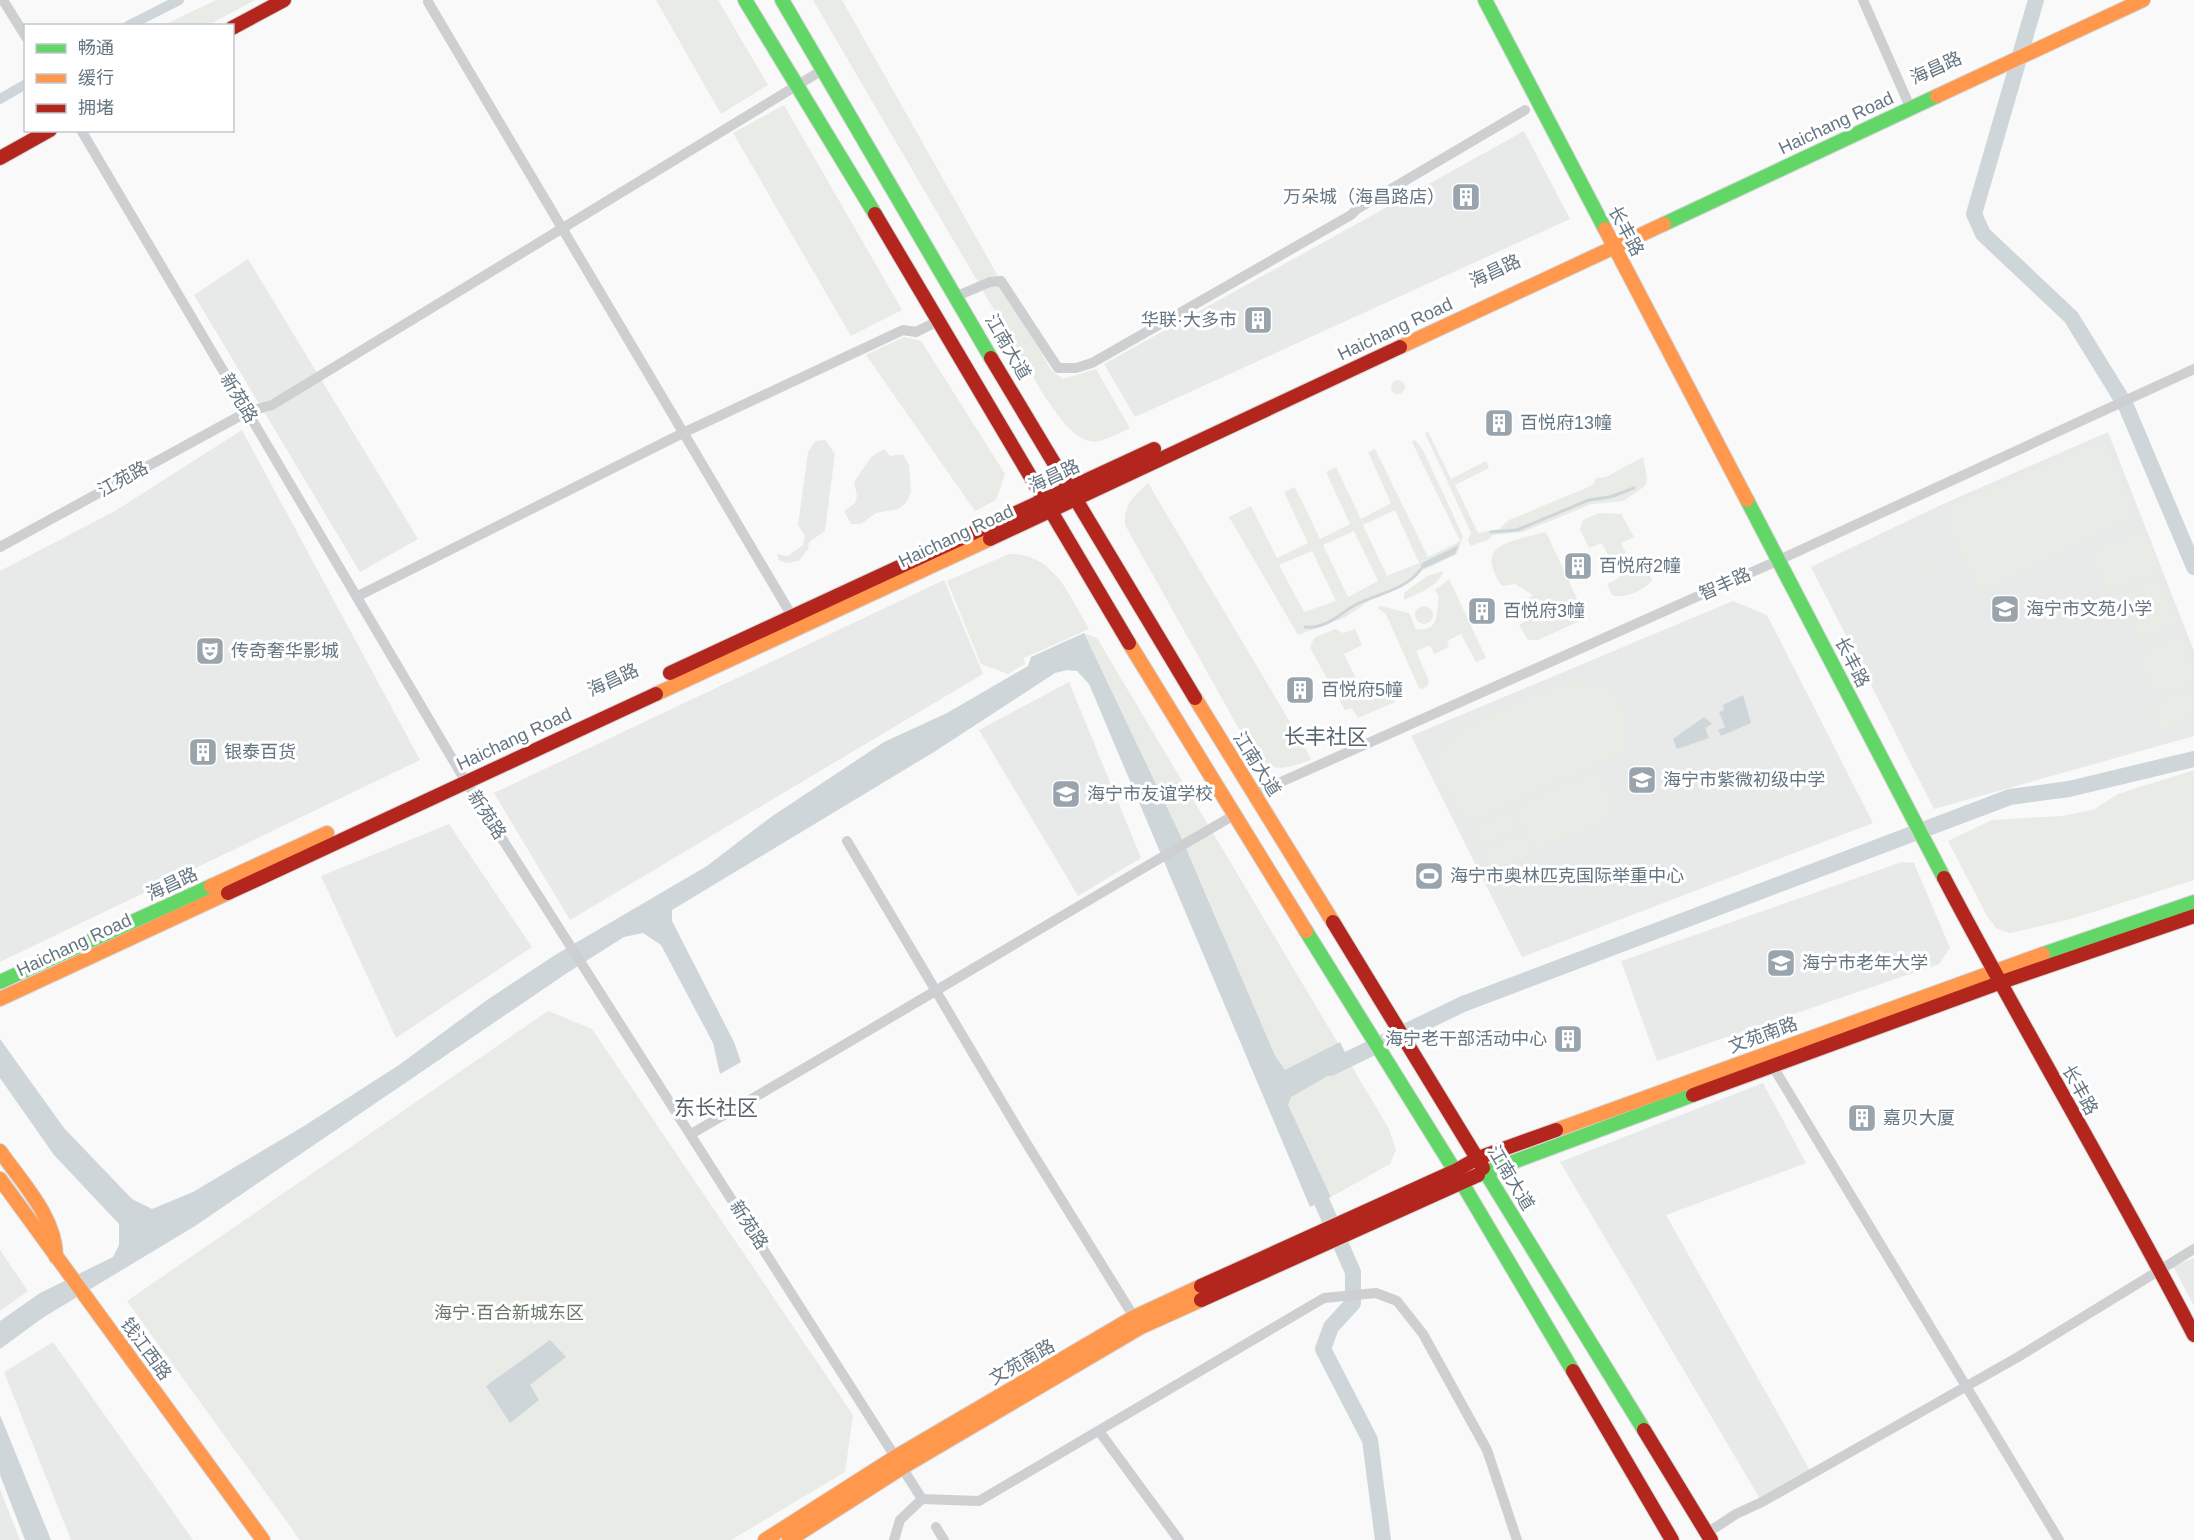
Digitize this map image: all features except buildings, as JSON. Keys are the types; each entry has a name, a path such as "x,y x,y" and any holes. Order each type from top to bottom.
{"main road":[{"path":"234,27 284,0"},
{"path":"745,0 940,320 1152,682 1236,814 1459,1177 1672,1540"},
{"name":"江南大道","path":"782,0 1072,494 1709,1536"},
{"name":"长丰路","path":"1485,0 1779,560 1903,802 1996,977 2160,1269 2194,1335"},
{"name":"海昌路","path":"2055,37 2122,0"},
{"name":"海昌路","path":"1611,242 1907,100 1991,67 2143,0"},
{"name":"Haichang Road","path":"1072,494 1991,67"},
{"path":"0,158 46,132"},
{"name":"海昌路","path":"795,622 1072,494"},
{"name":"Haichang Road","path":"0,999 463,777 795,622"},
{"name":"海昌路","path":"0,982 463,777"},
{"name":"文苑南路","path":"789,1540 900,1462 1134,1317 1309,1236 1354,1224 1459,1177 1486,1171 1773,1066 1996,977 2194,902"},
{"name":"文苑南路","path":"1459,1177 1478,1158 1765,1054 1996,977 2194,916"},
{"path":"0,1151 47,1219 56,1239 56,1257"},
{"name":"钱江西路","path":"0,1179 263,1540"},
{"name":"文苑南路","path":"765,1540 1141,1327 1320,1247 1354,1224"}],"street":[{"path":"3,0 24,34"},
{"path":"1863,0 1907,100"},
{"path":"428,2 685,432 795,622"},
{"name":"江苑路","path":"0,547 247,412 272,405 824,69"},
{"path":"957,296 990,282 1001,281 1058,368 1076,368 1092,363 1351,216 1357,209 1525,110"},
{"name":"新苑路","path":"82,132 463,777 922,1499"},
{"path":"358,596 685,432 903,330 916,332 940,320"},
{"name":"智丰路","path":"1254,794 1779,560 2194,369"},
{"path":"691,1134 938,992 1072,908 1236,814"},
{"path":"847,841 1022,1136 1134,1317"},
{"path":"1765,1054 1968,1386 2059,1540"},
{"path":"1709,1536 1736,1514 1762,1502 1968,1386 2194,1249"},
{"path":"894,1540 900,1520 922,1499 979,1501 1324,1298 1373,1293 1397,1300 1423,1334 1487,1450 1517,1540"},
{"path":"1099,1431 1179,1540"},
{"path":"936,1527 944,1540"}],"shaded area":[{"path":"1524,131 1570,219 1135,417 1104,364"},
{"path":"248,259 418,539 360,572 194,295"},
{"path":"242,430 420,760 0,962 0,571 115,511"},
{"name":"海宁市文苑小学","path":"2108,432 2194,651 2194,736 1934,809 1811,567 1943,504"},
{"path":"825,440 835,454 825,531 809,542 808,549 799,561 786,563 779,560 777,554 788,556 803,545 805,536 798,525 808,452 815,441"},
{"path":"884,449 890,456 903,454 909,465 911,492 906,503 898,509 876,513 861,524 851,524 844,511 855,503 857,496 854,482 871,457"},
{"path":"1459,545 1455,554 1420,570 1422,563"},
{"path":"944,580 983,674 570,920 494,793"},
{"name":"海宁市紫微初级中学","path":"1733,601 1767,615 1873,823 1522,957 1411,736"},
{"path":"1084,633 1183,841 1275,1056 1285,1070 1340,1042 1350,1063 1291,1097 1288,1105 1331,1197 1310,1207 1089,684 1077,671 1067,670 1055,673 934,752 672,910 672,921 734,1042 741,1062 720,1074 713,1043 661,945 643,933 624,937 567,973 195,1226 44,1317 0,1349 0,1321 40,1293 113,1257 119,1245 119,1224 54,1155 0,1078 0,1039 64,1128 132,1199 152,1209 193,1192 304,1126 399,1065 487,1000 555,955 707,866 771,817 884,742 947,713 1028,666 1031,657"},
{"name":"海宁市友谊学校","path":"1069,682 1141,858 1078,896 979,730"},
{"path":"1743,695 1751,723 1721,736 1718,730 1725,727 1719,712 1724,710 1723,705"},
{"path":"1704,717 1712,724 1705,728 1709,738 1677,749 1673,739"},
{"path":"449,824 532,947 396,1038 321,876"},
{"name":"海宁市老年大学","path":"1902,862 1914,863 1950,948 1939,964 1657,1061 1621,961"},
{"path":"1763,1083 1806,1163 1666,1215 1812,1474 1762,1502 1560,1162"},
{"path":"0,1250 28,1291 0,1311"},
{"path":"2194,1258 2194,1306 2173,1266"},
{"path":"550,1340 566,1357 530,1385 539,1400 510,1423 486,1386"},
{"path":"53,1342 193,1540 71,1540 4,1372"},
{"path":"0,1415 51,1540 25,1540 0,1475"},
{"path":"0,1489 20,1540 0,1540"}],"green space":[{"path":"216,0 255,0 210,24 166,24"},
{"path":"656,0 718,0 768,85 721,114"},
{"path":"813,0 842,0 1051,370 1063,379 1096,369 1130,428 1106,439 1094,441 1077,435 1056,412 1045,397"},
{"path":"784,105 902,310 851,336 733,133"},
{"path":"904,337 921,341 1005,474 996,500 975,511 866,355"},
{"path":"1398,380 1403,382 1405,387 1403,392 1398,394 1393,392 1391,387 1393,382"},
{"path":"1428,432 1451,479 1486,461 1489,468 1455,485 1478,533 1499,529 1509,520 1593,485 1596,478 1606,477 1643,457 1647,478 1645,486 1623,501 1592,504 1523,532 1493,535 1488,540 1470,546 1468,539 1471,533 1425,433"},
{"path":"2104,439 2136,516 1980,594 1946,520 1953,505"},
{"path":"1415,440 1423,450 1463,536 1457,554 1422,571 1406,584 1372,599 1344,618 1298,635 1229,517 1251,506 1277,558 1308,543 1284,492 1295,487 1320,539 1350,524 1326,472 1336,467 1361,519 1391,503 1368,452 1375,449 1428,557 1460,541 1412,442","holes":["1395,510 1419,563 1387,576 1363,525","1354,531 1378,581 1348,597 1323,545","1312,551 1336,601 1304,612 1279,565"]},
{"path":"1148,483 1311,760 1283,768 1276,767 1264,762 1249,747 1125,525 1130,501"},
{"path":"1599,513 1621,514 1634,537 1621,543 1634,569 1647,564 1652,581 1644,588 1622,596 1612,595 1607,584 1619,578 1602,543 1589,548 1580,529 1583,520"},
{"path":"2144,528 2160,570 2108,593 2090,553"},
{"path":"1546,532 1586,618 1538,640 1528,640 1519,625 1532,618 1525,601 1533,595 1515,584 1502,586 1494,572 1492,561 1494,552 1500,546"},
{"path":"1926,549 1946,591 1941,593 1921,552"},
{"path":"1009,554 1025,556 1049,568 1067,590 1089,629 1024,658 1025,664 1008,674 981,664 947,581"},
{"path":"1443,571 1441,577 1432,586 1404,600 1404,593 1427,576"},
{"path":"2157,578 2177,623 2141,641 2121,596"},
{"path":"1449,579 1486,658 1476,662 1461,634 1447,641 1449,647 1434,654 1430,645 1416,651 1429,681 1428,685 1422,689 1419,688 1386,614 1378,608 1380,606 1409,613 1416,629 1429,628 1433,625 1437,615 1439,597 1435,590"},
{"path":"1424,606 1430,609 1433,615 1430,621 1424,624 1418,621 1415,615 1418,609"},
{"path":"1335,629 1343,633 1355,629 1362,645 1344,654 1361,689 1384,680 1395,702 1358,718 1352,708 1345,710 1310,648 1314,638"},
{"path":"1084,633 1097,638 1389,1129 1396,1150 1390,1164 1331,1197 1288,1106 1218,921 1183,841"},
{"path":"2180,634 2194,666 2194,681 2157,698 2138,657"},
{"path":"1573,681 1601,687 1611,692 1618,700 1626,722 1625,751 1467,824 1440,779 1437,769 1440,750 1459,729 1553,687"},
{"path":"2194,686 2194,715 2162,730 2151,706"},
{"path":"1597,770 1616,815 1535,852 1514,807"},
{"path":"2194,770 2194,880 2071,919 2010,933 1997,929 1987,916 1948,841 1992,820 2062,816 2093,810 2118,794"},
{"path":"1511,808 1521,828 1483,847 1473,827"},
{"path":"1524,833 1534,853 1496,872 1486,852"},
{"name":"海宁·百合新城东区","path":"548,1011 592,1029 853,1415 845,1472 731,1540 300,1540 127,1301"}],"waterway":[{"path":"132,24 179,0"},
{"path":"2036,0 1974,214 1983,234 2071,317 2126,406 2194,567"},
{"path":"0,99 24,85"},
{"path":"1491,532 1517,530 1589,500 1610,497 1634,488"},
{"path":"1305,627 1325,624 1355,605 1399,587 1420,570"},
{"path":"1330,1068 1463,1004 2010,797 2069,789 2194,759"},
{"path":"1313,1182 1353,1272 1353,1303 1331,1327 1323,1349 1370,1440 1383,1540"}],"traffic: fast":[{"path":"745,0 875,214"},
{"path":"782,0 991,358"},
{"path":"1485,0 1605,229"},
{"path":"1664,224 1937,96"},
{"path":"1747,500 1944,878"},
{"path":"0,982 211,886"},
{"path":"2043,954 2194,902"},
{"path":"1306,931 1455,1171 1573,1371"},
{"path":"1478,1175 1693,1095"},
{"path":"1483,1168 1644,1430"}],"traffic: slow":[{"path":"1937,96 2143,0"},
{"path":"1400,347 1664,224"},
{"path":"1605,229 1747,500"},
{"path":"656,694 990,539"},
{"path":"1129,643 1306,931"},
{"path":"1195,698 1333,922"},
{"path":"211,886 327,833"},
{"path":"0,999 228,893"},
{"path":"1556,1130 2043,954"},
{"path":"0,1151 44,1214 54,1242 56,1257"},
{"path":"0,1179 263,1540"},
{"path":"765,1540 897,1456 1134,1317 1201,1286"},
{"path":"789,1540 903,1467 1141,1327 1201,1300"}],"traffic: jam":[{"path":"234,27 284,0"},
{"path":"0,158 46,132"},
{"path":"875,214 1129,643"},
{"path":"990,539 1400,347"},
{"path":"991,358 1195,698"},
{"path":"670,673 1154,449"},
{"path":"228,893 656,694"},
{"path":"1944,878 2194,1335"},
{"path":"1693,1095 1999,983 2194,916"},
{"path":"1333,922 1483,1168"},
{"path":"1201,1286 1455,1171 1478,1158 1556,1130"},
{"path":"1201,1300 1478,1175"},
{"path":"1573,1371 1672,1540"},
{"path":"1644,1430 1711,1540"}],"place":[{"name":"万朵城（海昌路店）","path":"1466,197"},
{"name":"华联·大多市","path":"1258,320"},
{"name":"百悦府13幢","path":"1499,423"},
{"name":"百悦府2幢","path":"1578,566"},
{"name":"海宁市文苑小学","path":"2005,609"},
{"name":"百悦府3幢","path":"1482,611"},
{"name":"传奇奢华影城","path":"210,651"},
{"name":"百悦府5幢","path":"1300,690"},
{"name":"银泰百货","path":"203,752"},
{"name":"海宁市紫微初级中学","path":"1642,780"},
{"name":"海宁市友谊学校","path":"1066,794"},
{"name":"海宁市奥林匹克国际举重中心","path":"1429,876"},
{"name":"海宁市老年大学","path":"1781,963"},
{"name":"海宁老干部活动中心","path":"1568,1039"},
{"name":"嘉贝大厦","path":"1862,1118"}],"district":[{"name":"长丰社区","path":"1326,737"},
{"name":"东长社区","path":"716,1108"}]}
